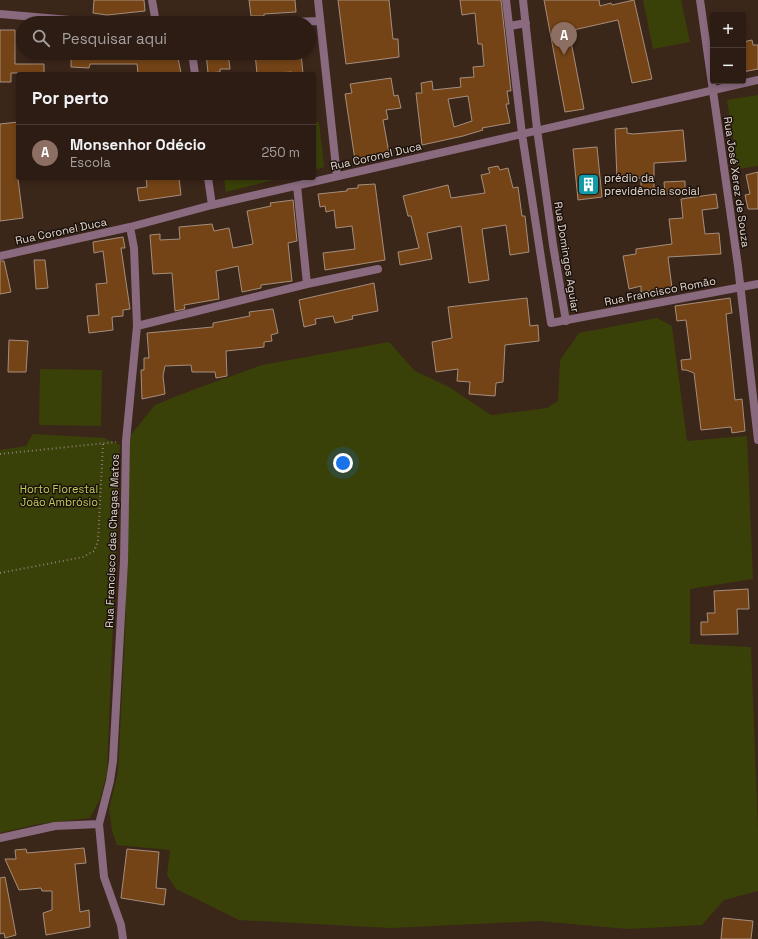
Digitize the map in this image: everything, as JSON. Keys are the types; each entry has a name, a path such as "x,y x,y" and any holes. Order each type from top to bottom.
{"street":[{"path":"152,0 155,16"},
{"path":"318,0 337,176"},
{"name":"Rua Domingos Aguiar","path":"506,0 522,134 538,248 551,323 566,321 553,245 537,129 523,0"},
{"name":"Rua José Xerez de Souza","path":"700,0 741,287 758,440"},
{"path":"0,14 24,16"},
{"path":"316,21 320,21"},
{"path":"510,26 526,23"},
{"path":"193,60 195,72"},
{"name":"Rua Coronel Duca","path":"0,256 130,227 212,204 297,186 522,134 537,129 758,80"},
{"path":"208,180 212,204"},
{"path":"297,186 307,284"},
{"name":"Rua Francisco das Chagas Matos","path":"123,939 121,925 104,877 99,824 110,781 113,761 124,561 126,441 137,326 134,248 130,227"},
{"path":"538,248 553,245"},
{"path":"137,326 378,268"},
{"name":"Rua Francisco Romão","path":"566,321 758,284"},
{"path":"0,838 55,826 99,824"}],"path":[{"path":"0,454 103,444 98,541 94,552 83,557 0,573"}],"green space":[{"path":"643,0 681,0 690,42 653,49"},
{"path":"758,95 758,166 738,169 727,100"},
{"path":"316,122 319,122 324,167 316,169"},
{"path":"224,180 274,180 226,192"},
{"path":"657,318 672,326 687,441 747,436 753,579 690,589 690,644 751,647 758,829 758,891 724,900 702,925 628,929 538,921 391,928 239,920 176,889 167,875 170,850 117,845 112,831 109,809 118,772 126,614 126,441 155,405 262,365 389,342 415,371 449,387 491,415 547,408 558,401 560,360 579,333"},
{"path":"40,369 102,370 101,426 39,425"},
{"name":"Horto Florestal João Ambrósio","path":"33,434 104,438 120,445 107,773 100,799 90,818 39,824 0,833 0,450 26,446"}],"building":[{"path":"94,0 144,0 145,11 107,15 93,13"},
{"path":"249,0 295,0 296,12 251,16"},
{"path":"338,0 389,0 393,39 398,39 399,57 346,64"},
{"path":"460,0 501,0 511,91 507,91 509,104 506,104 510,123 482,128 483,130 463,136 422,145 416,93 422,93 421,83 432,81 433,90 461,87 460,78 474,77 473,67 484,66 482,44 478,44 475,13 462,15","holes":["468,96 472,121 454,127 448,99"]},
{"path":"544,0 599,0 600,6 634,0 652,79 632,83 618,20 569,31 584,109 565,112"},
{"path":"0,30 15,30 15,64 44,64 44,72 11,73 11,82 0,82"},
{"path":"752,40 753,45 758,45 758,69 746,71 746,41"},
{"path":"71,60 178,60 181,72 138,72 137,64 90,64 89,68 71,67"},
{"path":"207,60 229,60 230,69 220,69 220,72 208,72"},
{"path":"256,60 302,60 303,72 257,72"},
{"path":"391,78 394,96 398,95 401,108 386,110 388,119 383,120 389,153 355,160 345,94 352,93 350,84"},
{"path":"16,122 16,180 18,180 23,218 0,221 0,124"},
{"path":"627,128 627,133 633,134 683,130 686,161 654,163 654,190 641,190 641,178 617,179 615,129"},
{"name":"prédio da previdência social","path":"597,147 602,197 578,200 573,149"},
{"path":"498,166 500,170 508,168 513,188 518,187 522,216 525,216 529,252 510,255 506,225 482,229 489,280 469,283 461,226 427,233 432,259 400,265 398,252 419,248 411,216 408,216 403,196 448,185 451,198 485,193 481,175 490,173 488,168"},
{"path":"758,172 758,209 748,209 745,195 750,194 746,175"},
{"path":"146,180 179,180 181,195 139,201 137,188 147,187"},
{"path":"685,181 685,193 665,194 664,182"},
{"path":"375,184 385,260 325,270 323,253 355,249 352,226 336,228 334,210 326,212 325,206 320,207 318,194 347,191 347,189 358,188 358,185"},
{"path":"716,194 718,208 702,210 705,234 719,233 721,254 668,257 672,288 641,292 641,286 629,289 623,256 636,254 636,249 672,244 669,219 683,218 681,199"},
{"path":"293,200 297,241 288,243 292,281 261,285 261,288 242,292 238,266 216,271 219,299 184,305 185,309 175,311 172,273 153,274 150,235 160,234 160,240 180,239 179,227 212,224 214,231 229,228 233,248 253,244 247,211 271,206 270,203"},
{"path":"123,237 125,248 121,248 130,309 123,310 123,316 112,317 113,330 89,333 87,316 99,315 96,284 107,283 103,251 94,253 93,242"},
{"path":"34,260 45,260 48,288 36,289"},
{"path":"0,261 4,261 11,292 0,294"},
{"path":"374,283 378,311 352,316 353,319 335,323 333,316 315,319 316,324 304,327 299,300"},
{"path":"527,298 530,326 538,325 539,341 505,345 503,382 496,383 495,396 469,394 470,382 457,381 458,369 436,372 432,342 452,338 448,307"},
{"path":"730,298 732,313 726,314 735,400 742,399 745,431 732,433 731,427 701,430 694,373 682,370 681,360 691,359 686,320 677,321 675,306"},
{"path":"273,309 278,333 271,335 272,341 264,342 264,347 226,351 227,376 216,378 215,372 192,372 191,365 165,366 163,376 165,394 142,399 141,370 144,370 144,358 149,358 147,333 213,327 213,323 250,316 249,312"},
{"path":"9,340 28,341 26,372 8,372"},
{"path":"748,589 749,609 737,609 738,634 701,635 701,622 708,622 707,613 715,613 714,591"},
{"path":"84,848 86,863 75,864 80,912 89,910 90,927 46,935 43,913 52,910 52,891 42,891 41,888 19,890 5,859 16,859 15,850 26,849 27,853"},
{"path":"127,849 159,852 156,888 166,889 164,905 121,898"},
{"path":"5,877 16,935 5,938 4,933 0,934 0,878"},
{"path":"723,918 753,921 751,939 721,939"}],"place":[{"name":"Monsenhor Odécio","path":"564,55"},
{"name":"prédio da previdência social","path":"589,184"}]}
